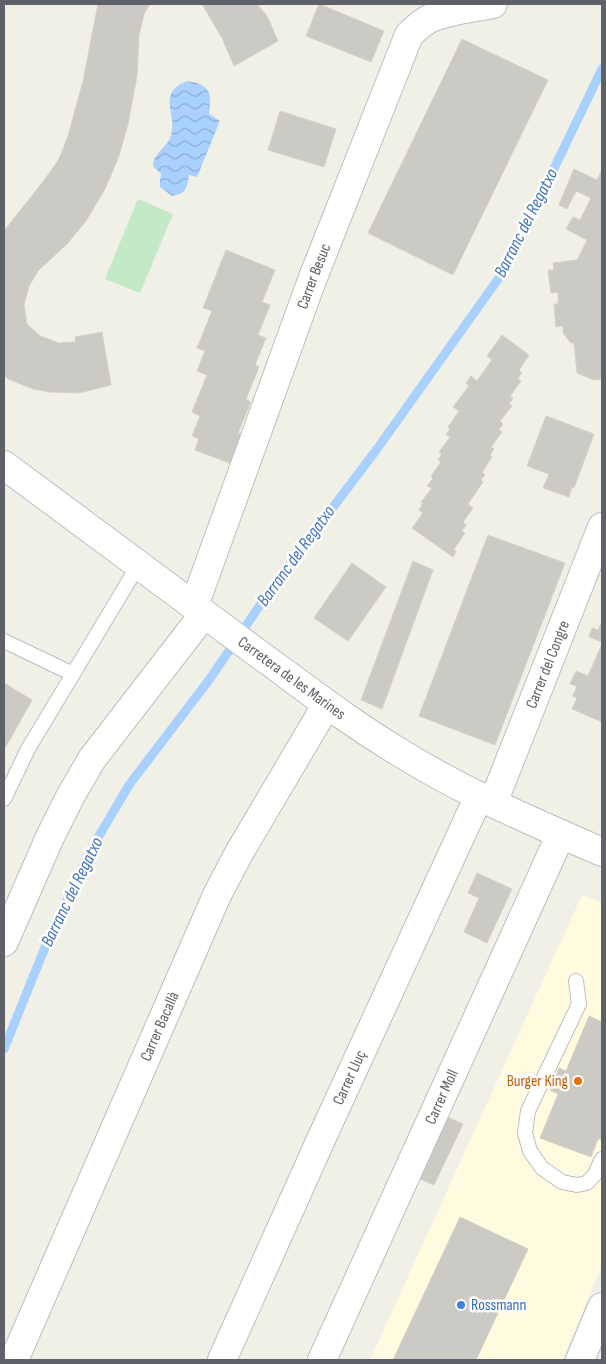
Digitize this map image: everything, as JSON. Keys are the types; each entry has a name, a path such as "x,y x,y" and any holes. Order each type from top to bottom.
{"street":[{"name":"Carrer Besuc","path":"4,942 50,837 92,759 205,615 312,280 409,35 420,24 430,18 466,6 493,4"},
{"name":"Carretera de les Marines","path":"4,465 205,615 365,731 400,753 486,799 602,852"},
{"name":"Carrer del Congre","path":"486,799 602,526"},
{"name":"Carrer Bacallà","path":"14,1360 217,895 239,853 327,704"},
{"name":"Carrer Lluç","path":"222,1360 323,1135 486,799"},
{"name":"Carrer Moll","path":"322,1360 561,834"},
{"path":"580,1360 602,1307"}],"lane":[{"path":"4,799 28,749 139,564"},
{"path":"4,641 73,674"},
{"path":"576,981 579,1004 528,1111 525,1133 530,1151 542,1168 562,1182 577,1185 587,1183 596,1174 602,1159"}],"shaded area":[{"path":"582,895 602,903 602,1265 562,1360 370,1360"}],"green space":[{"path":"138,199 173,214 140,293 105,279"}],"water":[{"path":"187,81 201,84 205,87 210,100 209,114 220,121 197,177 189,175 185,190 172,196 160,187 161,174 153,166 155,158 171,136 170,98 172,92"}],"building":[{"path":"98,4 150,4 144,14 139,35 137,76 128,124 119,156 105,189 86,221 67,244 38,271 29,286 24,305 27,324 40,336 59,343 76,342 75,337 102,332 111,385 79,393 50,392 33,389 8,379 4,375 4,231 59,159 68,136 83,81"},
{"path":"202,4 257,4 267,16 278,41 234,66 222,38"},
{"path":"319,4 384,31 371,62 306,36"},
{"path":"462,39 548,80 453,275 368,233"},
{"path":"280,111 336,129 324,167 268,150"},
{"path":"574,169 597,180 602,170 602,379 594,380 577,373 574,343 571,343 563,333 563,326 556,327 554,304 558,304 558,292 551,293 548,270 554,270 553,263 577,260 587,240 566,229 573,217 580,220 591,198 576,191 567,209 559,205"},
{"path":"226,250 275,270 262,302 270,305 258,335 266,338 255,365 259,367 246,399 251,402 238,433 244,435 232,464 195,450 199,439 192,436 200,416 192,412 207,375 197,371 205,351 197,348 212,311 203,308"},
{"path":"502,335 529,355 519,370 522,373 518,378 521,381 510,396 513,398 509,404 512,406 500,421 503,424 499,430 502,432 491,447 494,449 490,455 492,457 482,472 485,475 481,480 483,482 468,504 473,508 463,522 466,525 462,531 465,533 454,549 456,551 453,557 412,528 423,513 419,510 423,503 421,502 432,488 427,486 433,478 431,476 441,462 438,460 442,454 439,452 450,437 446,434 450,429 448,427 459,411 453,407 469,386 466,383 471,376 477,381 492,360 487,356"},
{"path":"546,416 594,434 569,497 543,488 549,474 527,466"},
{"path":"488,535 565,563 495,745 419,716"},
{"path":"413,561 433,570 382,709 361,700"},
{"path":"352,563 386,587 348,641 314,618"},
{"path":"602,622 602,642 589,637 592,628 598,630"},
{"path":"602,644 602,722 572,709 577,698 573,696 577,686 570,684 576,671 588,676"},
{"path":"4,683 32,700 4,750"},
{"path":"477,873 512,889 487,943 464,932 479,898 468,893"},
{"name":"Burger King","path":"589,1016 602,1022 602,1139 598,1139 591,1157 540,1138 558,1094 550,1090 559,1068 566,1071"},
{"path":"445,1116 463,1124 434,1185 417,1178"},
{"name":"Rossmann","path":"460,1217 528,1249 476,1360 393,1360"}],"waterway":[{"name":"Barranc del Regatxo","path":"4,1049 48,940 93,846 129,785 209,680 269,592 377,449 506,268 602,69"}],"place":[{"name":"Burger King","path":"578,1081"},
{"name":"Rossmann","path":"461,1305"}]}
